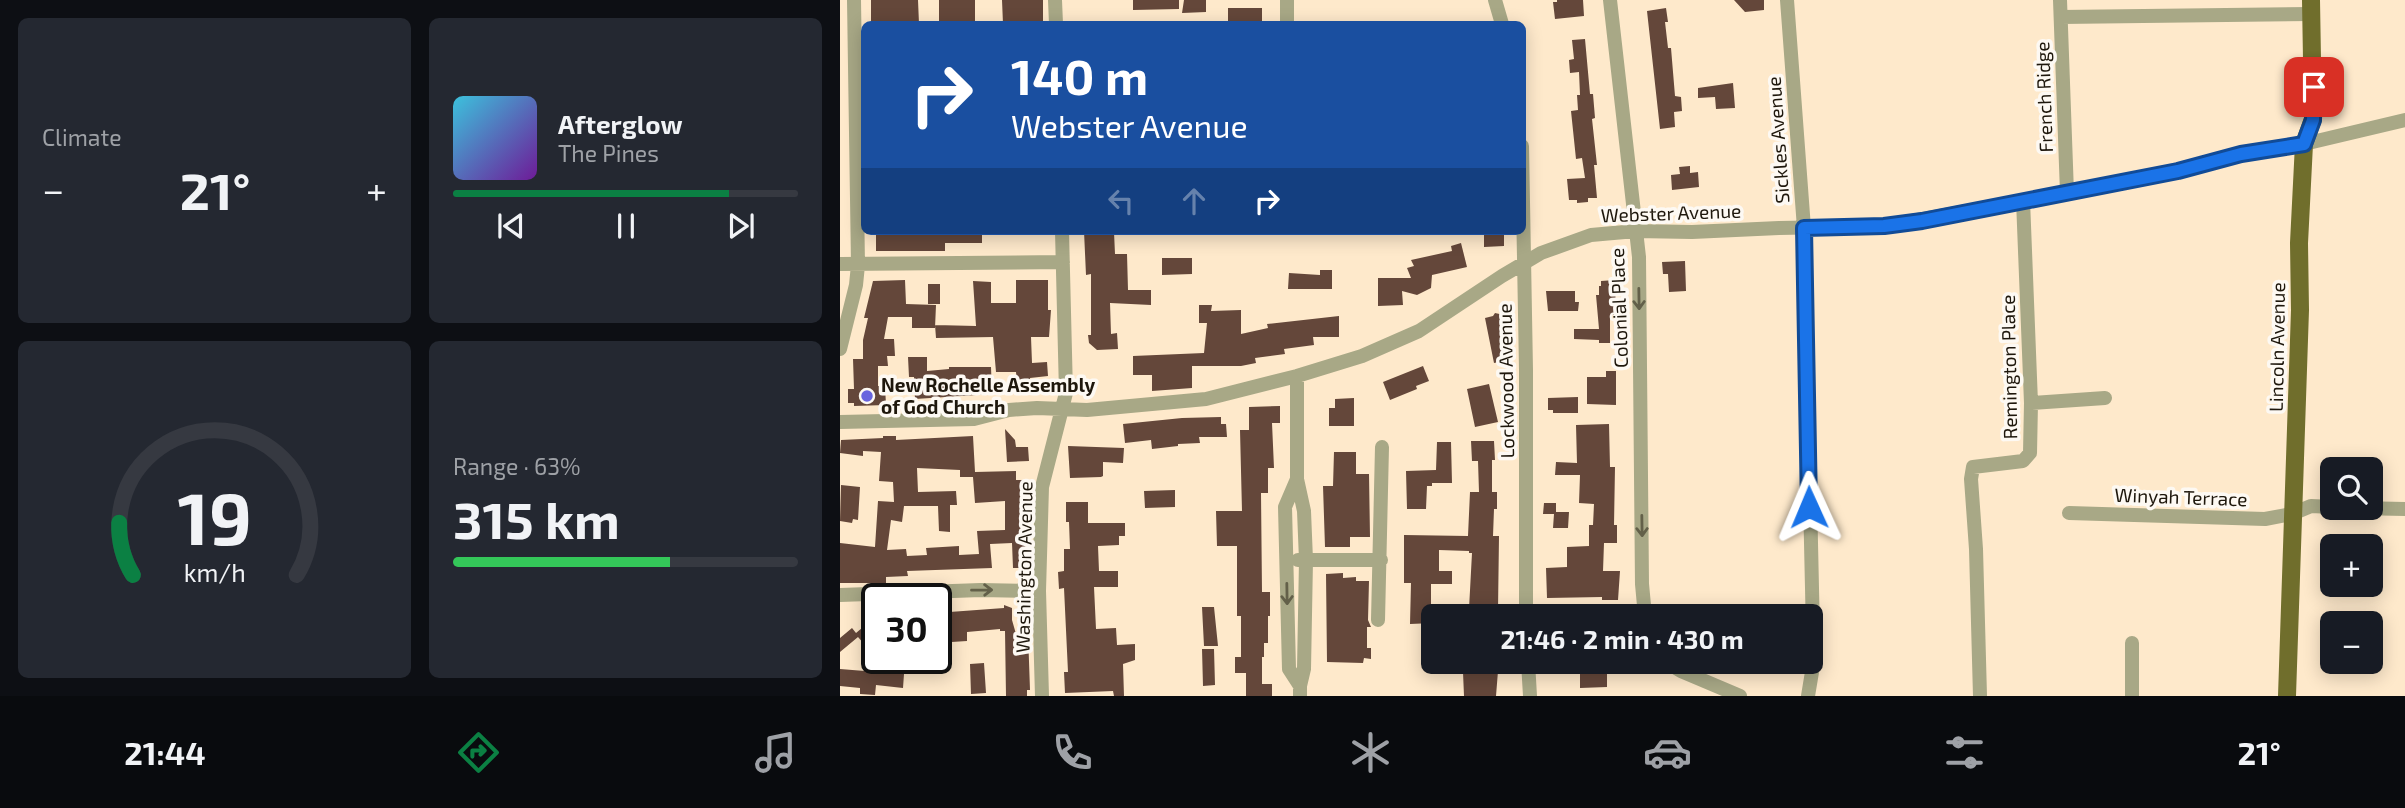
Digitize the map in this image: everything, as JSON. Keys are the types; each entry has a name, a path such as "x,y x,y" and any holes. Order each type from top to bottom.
{"main road":[{"name":"Lincoln Avenue","path":"2287,696 2300,310 2299,243 2304,144 2313,120 2311,7"}],"street":[{"path":"840,349 856,285 858,265 854,0"},
{"path":"1055,0 1056,21"},
{"path":"1287,0 1287,21"},
{"path":"1495,0 1501,21"},
{"name":"Colonial Place","path":"1610,0 1639,270 1644,604"},
{"name":"Sickles Avenue","path":"1787,0 1804,228 1813,634 1808,696"},
{"name":"French Ridge","path":"2060,0 2067,193"},
{"path":"2061,17 2311,7"},
{"name":"Webster Avenue","path":"840,422 974,419 1009,410 1087,411 1206,398 1297,376 1362,356 1419,331 1541,253 1591,235 1636,231 1692,232 1884,226 2178,171 2218,159 2304,144 2405,120"},
{"name":"Remington Place","path":"1980,696 1971,479 1973,467 2023,461 2030,453 2031,403 2022,200"},
{"name":"Washington Avenue","path":"1042,696 1039,591 1042,487 1066,393 1062,235"},
{"name":"Lockwood Avenue","path":"1524,235 1526,604"},
{"path":"840,264 1063,262"},
{"path":"1297,376 1297,479 1304,511 1306,560 1304,669 1300,691"},
{"path":"2031,403 2105,398"},
{"path":"1378,620 1382,447"},
{"path":"1297,479 1285,507 1289,669 1300,691"},
{"name":"Winyah Terrace","path":"2069,513 2265,519 2292,514 2311,506 2320,506"},
{"path":"2383,509 2405,509"},
{"path":"1286,560 1381,560"},
{"path":"840,595 981,590 1039,591"},
{"path":"2132,643 2132,696"},
{"path":"1529,674 1530,696"},
{"path":"1688,674 1740,696"}],"building":[{"path":"871,0 918,0 919,21 871,21"},
{"path":"939,0 975,0 975,21 939,21"},
{"path":"1002,0 1043,0 1043,21 1003,21"},
{"path":"1133,0 1179,0 1179,9 1133,10"},
{"path":"1184,0 1206,0 1206,12 1182,13"},
{"path":"1583,0 1584,16 1555,19 1553,2"},
{"path":"1734,0 1764,0 1764,10 1745,12"},
{"path":"1228,8 1262,8 1262,21 1228,21"},
{"path":"1666,8 1668,22 1665,22 1668,48 1671,48 1675,96 1681,97 1682,111 1674,112 1675,127 1660,129 1647,11"},
{"path":"1585,39 1595,118 1592,119 1597,198 1588,198 1588,202 1577,203 1577,200 1569,200 1567,179 1585,178 1582,158 1576,159 1571,111 1578,110 1579,72 1570,73 1569,60 1574,59 1572,40"},
{"path":"1733,83 1735,108 1716,109 1715,97 1698,98 1698,88"},
{"path":"1690,166 1690,173 1698,172 1699,187 1672,190 1671,175 1680,174 1679,167"},
{"path":"876,235 982,235 982,243 945,243 945,251 876,251"},
{"path":"1084,235 1114,235 1115,254 1127,254 1128,290 1151,290 1151,305 1110,303 1111,334 1117,333 1118,349 1097,350 1089,343 1091,274 1086,275"},
{"path":"1484,235 1504,235 1504,246 1484,247"},
{"path":"1461,243 1467,267 1432,275 1431,288 1417,295 1402,291 1403,305 1378,306 1378,278 1411,278 1407,268 1414,266 1411,260 1452,251 1451,246"},
{"path":"1162,258 1192,258 1192,274 1162,275"},
{"path":"1685,261 1686,291 1669,292 1668,274 1663,274 1662,262"},
{"path":"1320,270 1332,270 1332,289 1288,289 1289,273 1320,275"},
{"path":"905,280 906,304 936,305 935,328 912,328 912,317 888,317 884,339 894,339 895,356 887,356 888,366 878,366 878,386 885,386 886,405 854,406 854,403 848,403 848,389 854,389 853,359 863,359 863,340 868,318 864,318 873,281"},
{"path":"1016,280 1048,280 1048,310 1051,310 1049,337 1031,337 1032,363 1047,362 1048,376 1030,378 1031,392 1018,393 1016,372 996,372 993,337 936,338 935,325 976,326 973,281 991,282 991,303 1016,303"},
{"path":"1615,280 1616,315 1610,315 1610,343 1574,339 1574,329 1599,329 1596,295 1599,295 1601,281"},
{"path":"928,284 940,284 940,304 928,304"},
{"path":"1546,291 1575,291 1575,302 1579,302 1578,311 1548,311"},
{"path":"1199,305 1212,305 1211,311 1241,310 1241,334 1268,328 1267,324 1339,316 1339,337 1313,337 1314,345 1284,349 1285,354 1255,358 1256,363 1241,366 1192,366 1192,388 1152,391 1152,375 1133,375 1133,356 1204,353 1207,323 1199,323"},
{"path":"1495,313 1504,315 1510,348 1506,349 1508,360 1494,363 1485,318"},
{"path":"908,357 927,357 927,371 949,367 991,367 992,394 915,399 914,377 909,377"},
{"path":"1423,366 1429,381 1390,400 1383,382"},
{"path":"1606,371 1616,371 1616,405 1587,404 1587,377 1606,377"},
{"path":"1489,384 1498,422 1475,427 1467,389"},
{"path":"1578,397 1578,413 1553,413 1553,410 1548,410 1548,398"},
{"path":"1354,398 1354,426 1329,426 1329,408 1335,408 1335,399"},
{"path":"1280,406 1280,423 1272,423 1274,468 1268,468 1268,493 1261,493 1262,592 1270,592 1268,643 1264,643 1262,684 1272,684 1272,696 1246,696 1246,673 1235,673 1235,657 1241,657 1241,616 1237,616 1237,546 1217,546 1216,511 1242,511 1240,430 1249,430 1249,407"},
{"path":"1221,417 1221,424 1226,424 1227,437 1199,437 1200,443 1152,449 1151,440 1125,443 1123,424"},
{"path":"1609,424 1610,467 1615,467 1614,525 1617,525 1617,543 1604,543 1603,571 1620,571 1618,600 1602,600 1602,597 1547,598 1546,568 1567,567 1567,547 1589,546 1589,525 1593,525 1594,504 1579,503 1580,475 1555,475 1556,462 1577,463 1576,425"},
{"path":"1005,429 1015,440 1016,447 1028,447 1029,461 1007,462"},
{"path":"883,436 896,436 896,440 973,436 975,472 1016,471 1016,480 1023,480 1023,542 1027,568 1013,568 1012,543 990,544 992,568 907,571 908,576 886,577 886,583 840,583 840,543 875,547 878,501 894,502 893,482 879,481 881,452 863,451 863,456 840,453 841,440","holes":["917,468 960,470 960,477 973,477 975,503 1005,501 1005,530 977,531 979,554 959,555 959,546 926,548 927,555 907,556 906,549 887,550 891,520 902,522 904,506 938,506 939,531 950,532 950,505 957,505 956,491 918,492"]},
{"path":"1471,441 1494,441 1492,492 1497,492 1497,509 1494,509 1493,536 1499,536 1498,604 1469,604 1472,553 1439,550 1439,571 1452,571 1452,584 1431,584 1431,604 1421,604 1421,624 1410,624 1411,583 1404,583 1404,535 1468,536 1470,492 1479,492 1478,461 1472,461"},
{"path":"1437,442 1451,442 1452,483 1432,483 1432,486 1427,486 1426,509 1407,509 1406,471 1436,470"},
{"path":"1068,446 1124,448 1123,463 1103,462 1101,477 1070,478"},
{"path":"1334,452 1356,452 1356,474 1369,474 1370,537 1350,537 1350,547 1325,547 1323,486 1333,486"},
{"path":"841,485 860,487 858,520 853,519 852,523 840,521"},
{"path":"1175,490 1175,507 1145,508 1144,491"},
{"path":"1066,502 1088,502 1088,523 1125,523 1125,536 1119,536 1119,545 1098,546 1099,571 1118,571 1118,587 1094,587 1096,629 1116,628 1117,645 1135,644 1135,660 1123,664 1124,696 1114,696 1113,691 1065,693 1064,672 1068,672 1064,588 1059,589 1058,572 1064,571 1064,549 1070,549"},
{"path":"1544,503 1556,503 1556,512 1569,512 1568,528 1553,528 1554,514 1543,514"},
{"path":"1343,573 1343,578 1356,577 1356,581 1369,581 1368,620 1371,627 1367,627 1367,648 1371,648 1371,659 1364,658 1363,663 1327,662 1326,574"},
{"path":"1004,605 1012,608 1016,634 1028,633 1030,690 1027,690 1027,696 1006,696 1005,631 1000,629 967,632 967,641 952,642 952,612 1004,608"},
{"path":"1202,607 1214,607 1218,646 1204,646"},
{"path":"852,628 856,633 861,629 861,640 858,637 840,652 840,638"},
{"path":"1202,649 1214,649 1215,685 1203,686"},
{"path":"984,663 986,693 971,694 970,664"},
{"path":"840,669 861,671 861,674 904,674 903,688 876,685 875,695 860,694 860,688 840,686"},
{"path":"1463,674 1498,674 1496,696 1464,696"},
{"path":"1580,674 1607,674 1607,687 1580,688"}],"place":[{"name":"New Rochelle Assembly of God Church","path":"867,396"}],"route":[{"path":"1809,507 1804,228 1884,226 1922,221 2178,171 2241,154 2304,144 2313,120 2314,87"}]}
